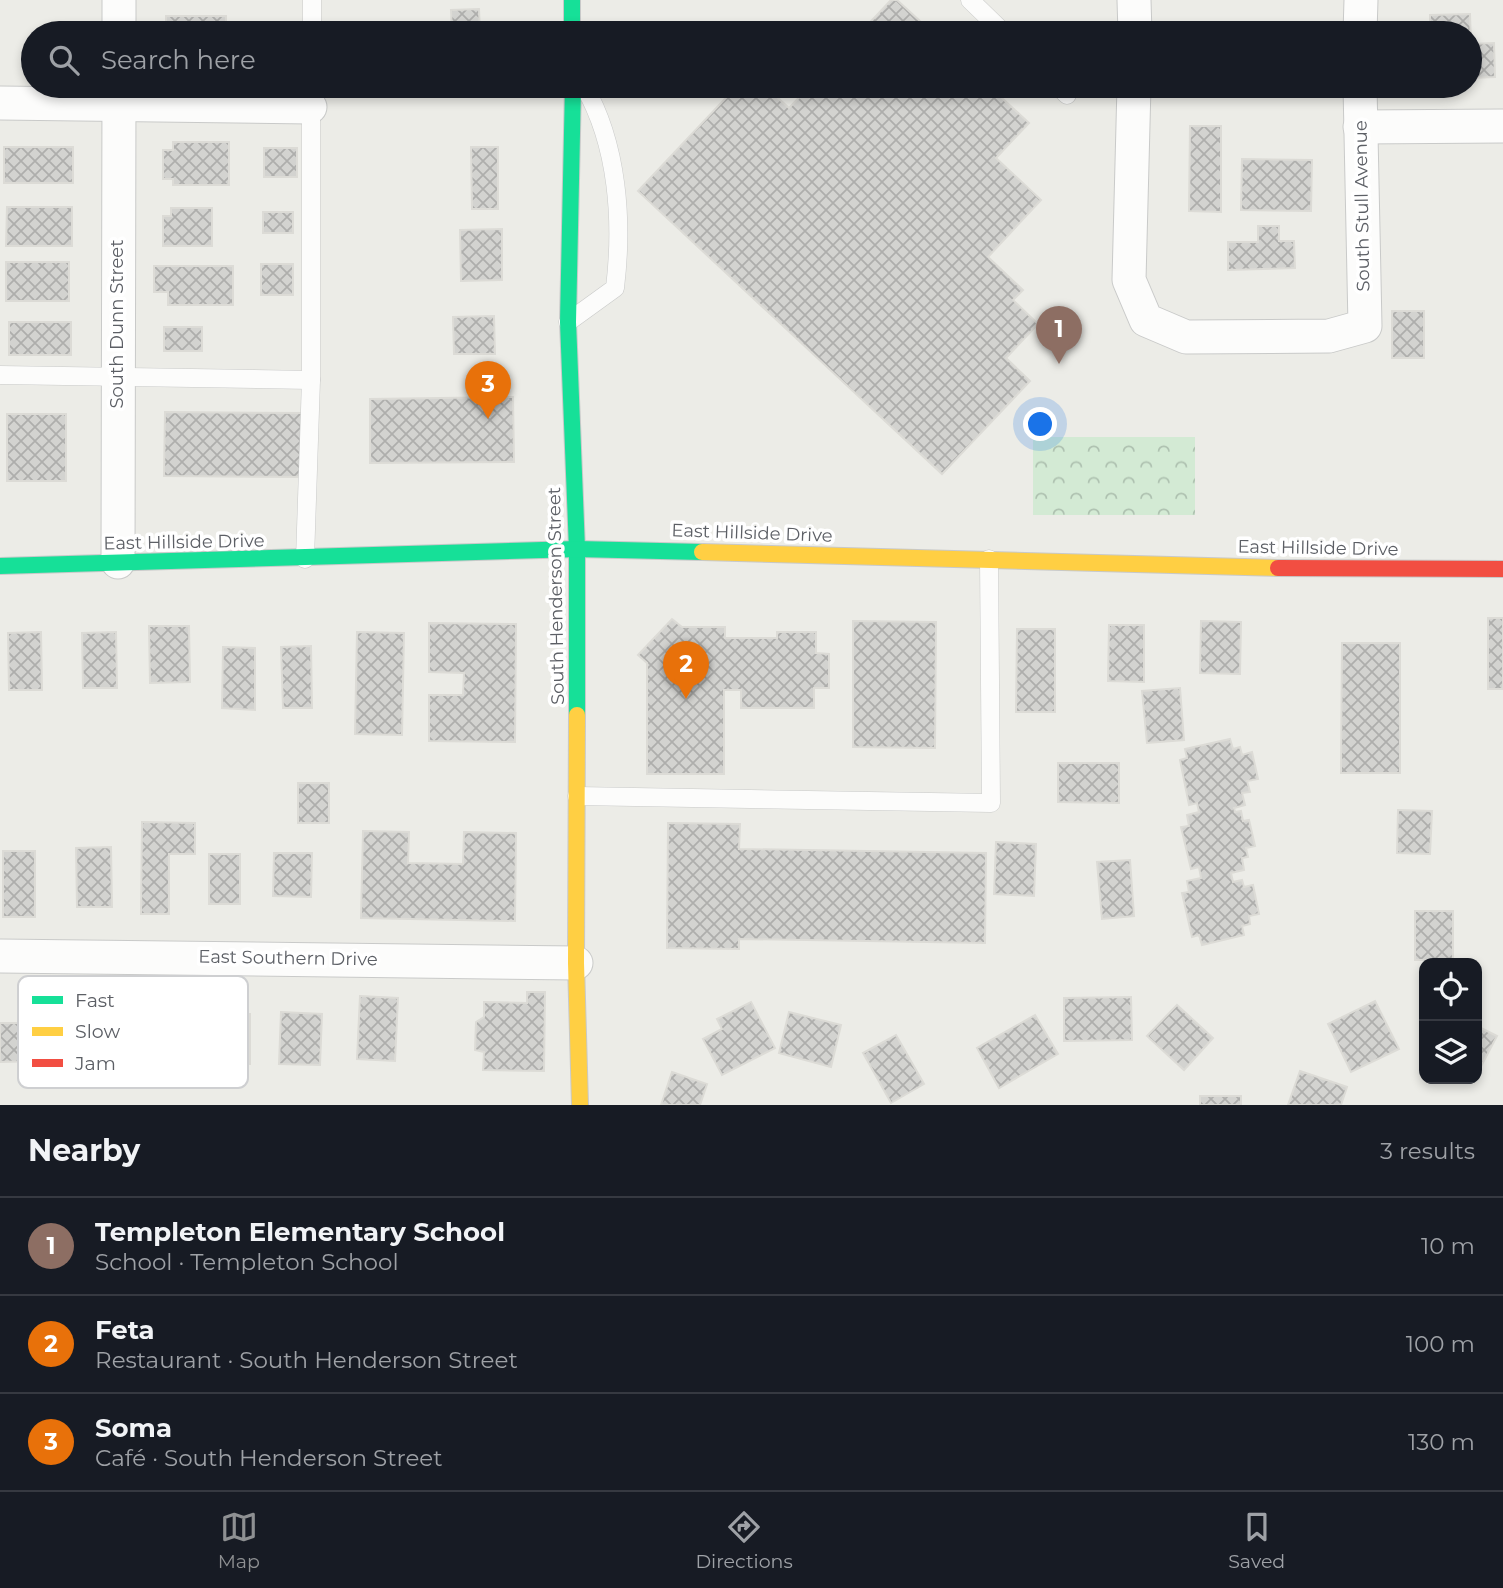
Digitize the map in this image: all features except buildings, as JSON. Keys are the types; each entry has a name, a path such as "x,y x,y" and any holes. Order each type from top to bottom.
{"main road":[{"path":"572,0 572,21"},
{"name":"South Henderson Street","path":"572,98 568,322 577,549 576,963 580,1105"},
{"name":"East Hillside Drive","path":"0,566 577,549 1281,568 1503,569"}],"street":[{"path":"119,0 119,21"},
{"path":"1134,0 1135,21"},
{"path":"1360,21 1361,0"},
{"path":"0,103 74,98"},
{"name":"South Dunn Street","path":"118,562 119,98"},
{"name":"South Stull Avenue","path":"1134,98 1129,280 1146,320 1186,337 1329,336 1365,326 1360,98"},
{"path":"1360,127 1503,126"},
{"name":"East Southern Drive","path":"0,956 576,963"}],"lane":[{"path":"312,0 312,21"},
{"path":"970,0 992,21"},
{"path":"305,559 311,380 311,98"},
{"path":"568,322 615,288 619,255 616,192 605,135 591,98"},
{"path":"0,375 311,380"},
{"path":"577,796 991,803 989,559"}],"green space":[{"path":"1033,437 1195,437 1195,515 1033,515"}],"traffic: fast":[{"path":"572,0 572,21"},
{"path":"573,98 568,322 577,549 577,715"},
{"path":"0,566 577,549 702,552"}],"traffic: slow":[{"path":"702,552 1278,568"},
{"path":"577,715 576,963 580,1105"}],"traffic: jam":[{"path":"1278,568 1503,569"}],"place":[{"name":"Templeton Elementary School","path":"1059,364"},
{"name":"Soma","path":"488,419"},
{"name":"Feta","path":"686,699"}]}
